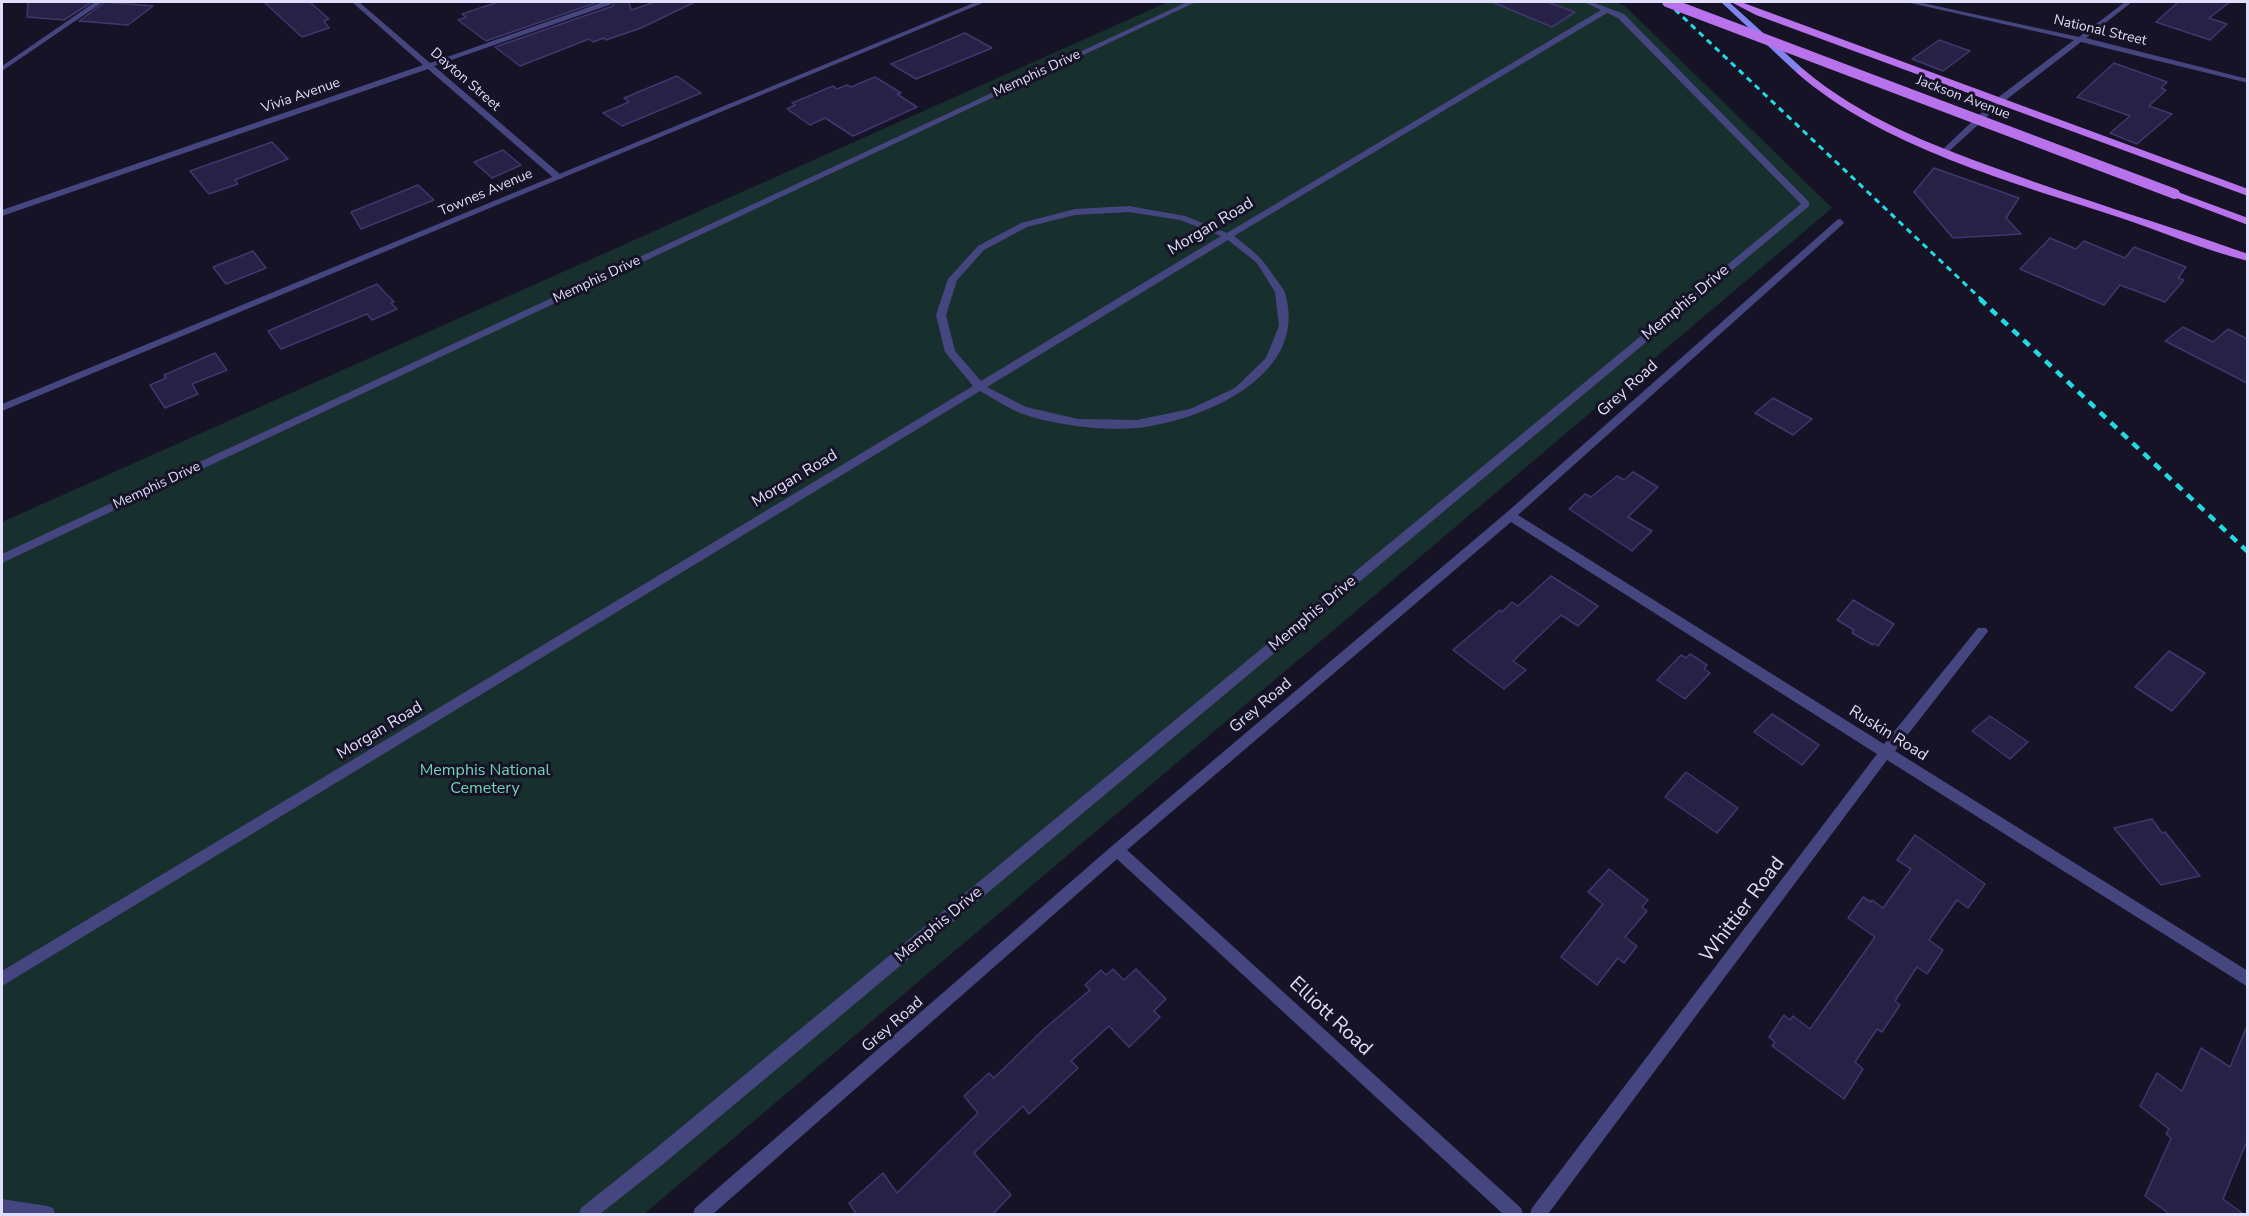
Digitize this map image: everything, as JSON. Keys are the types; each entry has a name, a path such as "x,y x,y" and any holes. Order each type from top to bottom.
{"main road":[{"name":"Jackson Avenue","path":"1667,2 2247,222"},
{"path":"1725,2 1815,85 1870,121 1987,170 2191,237 2247,258"},
{"path":"1736,2 1759,14 2247,193"}],"street":[{"path":"2,69 99,2"},
{"name":"Dayton Street","path":"355,2 558,177"},
{"name":"Vivia Avenue","path":"2,213 609,2"},
{"name":"Townes Avenue","path":"2,408 981,2"},
{"name":"Memphis Drive","path":"2,559 1192,2"},
{"name":"Memphis Drive","path":"586,1215 656,1160 1806,204 1621,16 1587,2"},
{"name":"National Street","path":"1910,2 2079,39 2247,81"},
{"path":"1945,152 2000,101 2128,2"},
{"name":"Morgan Road","path":"2,979 1228,236 1607,10"},
{"path":"1129,209 1182,218 1228,236 1260,261 1280,292 1284,326 1270,360 1239,390 1193,412 1137,424 1078,423 1023,410 980,387 950,352 941,315 952,279 981,248 1024,225 1085,211 1129,209"},
{"name":"Grey Road","path":"701,1215 1117,850 1510,516 1840,222"},
{"name":"Ruskin Road","path":"1510,516 2247,980"},
{"name":"Whittier Road","path":"1538,1215 1886,752 1982,632"},
{"name":"Elliott Road","path":"1117,850 1515,1215"},
{"path":"2,1207 47,1215"}],"green space":[{"name":"Memphis National Cemetery","path":"1168,2 1615,2 1625,6 1832,208 644,1214 2,1214 2,522"}],"building":[{"path":"28,2 92,2 64,20 27,17"},
{"path":"105,2 153,6 128,25 79,21"},
{"path":"264,2 310,2 329,19 324,21 329,28 302,37"},
{"path":"498,2 598,2 486,41 458,20 466,17 462,14"},
{"path":"614,2 629,2 631,10 655,2 695,2 641,28 606,40 604,38 593,42 589,39 520,66 495,47 613,6"},
{"path":"1492,2 1547,2 1575,12 1552,27"},
{"path":"2178,2 2230,2 2209,18 2227,24 2210,40 2156,22"},
{"path":"965,33 992,48 916,79 891,64"},
{"path":"1939,40 1970,51 1943,71 1912,59"},
{"path":"2114,63 2167,82 2161,88 2166,90 2149,106 2172,114 2137,144 2110,133 2130,116 2077,97"},
{"path":"677,76 701,93 622,126 603,113 629,102 624,98"},
{"path":"875,77 901,93 897,94 917,107 853,136 825,118 810,125 787,109 795,105 792,103 833,86 837,89 847,85 851,87"},
{"path":"272,142 288,159 235,180 238,184 209,194 190,171"},
{"path":"503,150 521,165 492,178 474,162"},
{"path":"1934,168 2019,198 2006,218 2021,234 1953,238 1914,192"},
{"path":"418,185 434,200 361,229 351,212"},
{"path":"2050,238 2076,249 2084,241 2125,258 2134,247 2186,267 2178,278 2184,280 2165,302 2120,285 2104,305 2020,269"},
{"path":"253,251 266,268 226,284 213,267"},
{"path":"377,284 394,302 391,303 397,309 372,320 367,314 281,349 268,331"},
{"path":"2183,327 2213,342 2228,329 2247,339 2247,383 2165,341"},
{"path":"215,353 227,370 192,384 198,394 165,408 150,385 166,378 164,375"},
{"path":"1773,398 1812,419 1793,435 1755,413"},
{"path":"1633,472 1658,487 1628,517 1652,531 1632,551 1569,509 1585,494 1591,497 1617,476 1624,480"},
{"path":"1551,576 1598,606 1578,626 1561,615 1513,661 1526,670 1504,689 1453,650 1500,610 1502,612 1512,602 1518,606"},
{"path":"1853,600 1894,624 1878,646 1852,633 1854,630 1837,620"},
{"path":"2169,651 2205,673 2172,711 2135,687"},
{"path":"1690,654 1707,665 1704,669 1710,673 1685,699 1657,680 1681,655 1686,658"},
{"path":"1772,714 1819,745 1802,765 1754,732"},
{"path":"1990,716 2028,742 2010,759 1972,731"},
{"path":"1686,772 1738,808 1717,833 1665,797"},
{"path":"2152,819 2200,876 2161,885 2114,828"},
{"path":"1915,835 1985,884 1968,908 1957,900 1929,940 1943,950 1927,974 1917,967 1895,1001 1900,1005 1882,1032 1877,1029 1855,1062 1863,1069 1844,1099 1772,1046 1775,1042 1769,1037 1784,1015 1790,1020 1793,1016 1810,1029 1875,937 1848,918 1863,897 1883,908 1911,869 1897,860"},
{"path":"1609,869 1648,900 1642,907 1647,911 1625,937 1637,946 1624,963 1618,958 1597,985 1561,957 1603,904 1588,892"},
{"path":"1113,969 1124,980 1136,969 1166,999 1154,1011 1160,1017 1129,1047 1109,1026 1071,1061 1078,1068 1029,1114 1023,1106 974,1153 1011,1195 992,1215 857,1215 849,1203 883,1173 897,1193 978,1113 964,1096 989,1073 994,1078 1043,1030 1090,990 1085,985 1101,970 1106,975"},
{"path":"2247,1026 2247,1141 2223,1199 2245,1215 2171,1215 2145,1196 2171,1138 2166,1134 2169,1129 2140,1106 2157,1073 2182,1091 2201,1048 2230,1067"}],"railway":[{"path":"1667,2 1982,300"},
{"path":"1980,299 2248,552"}]}
